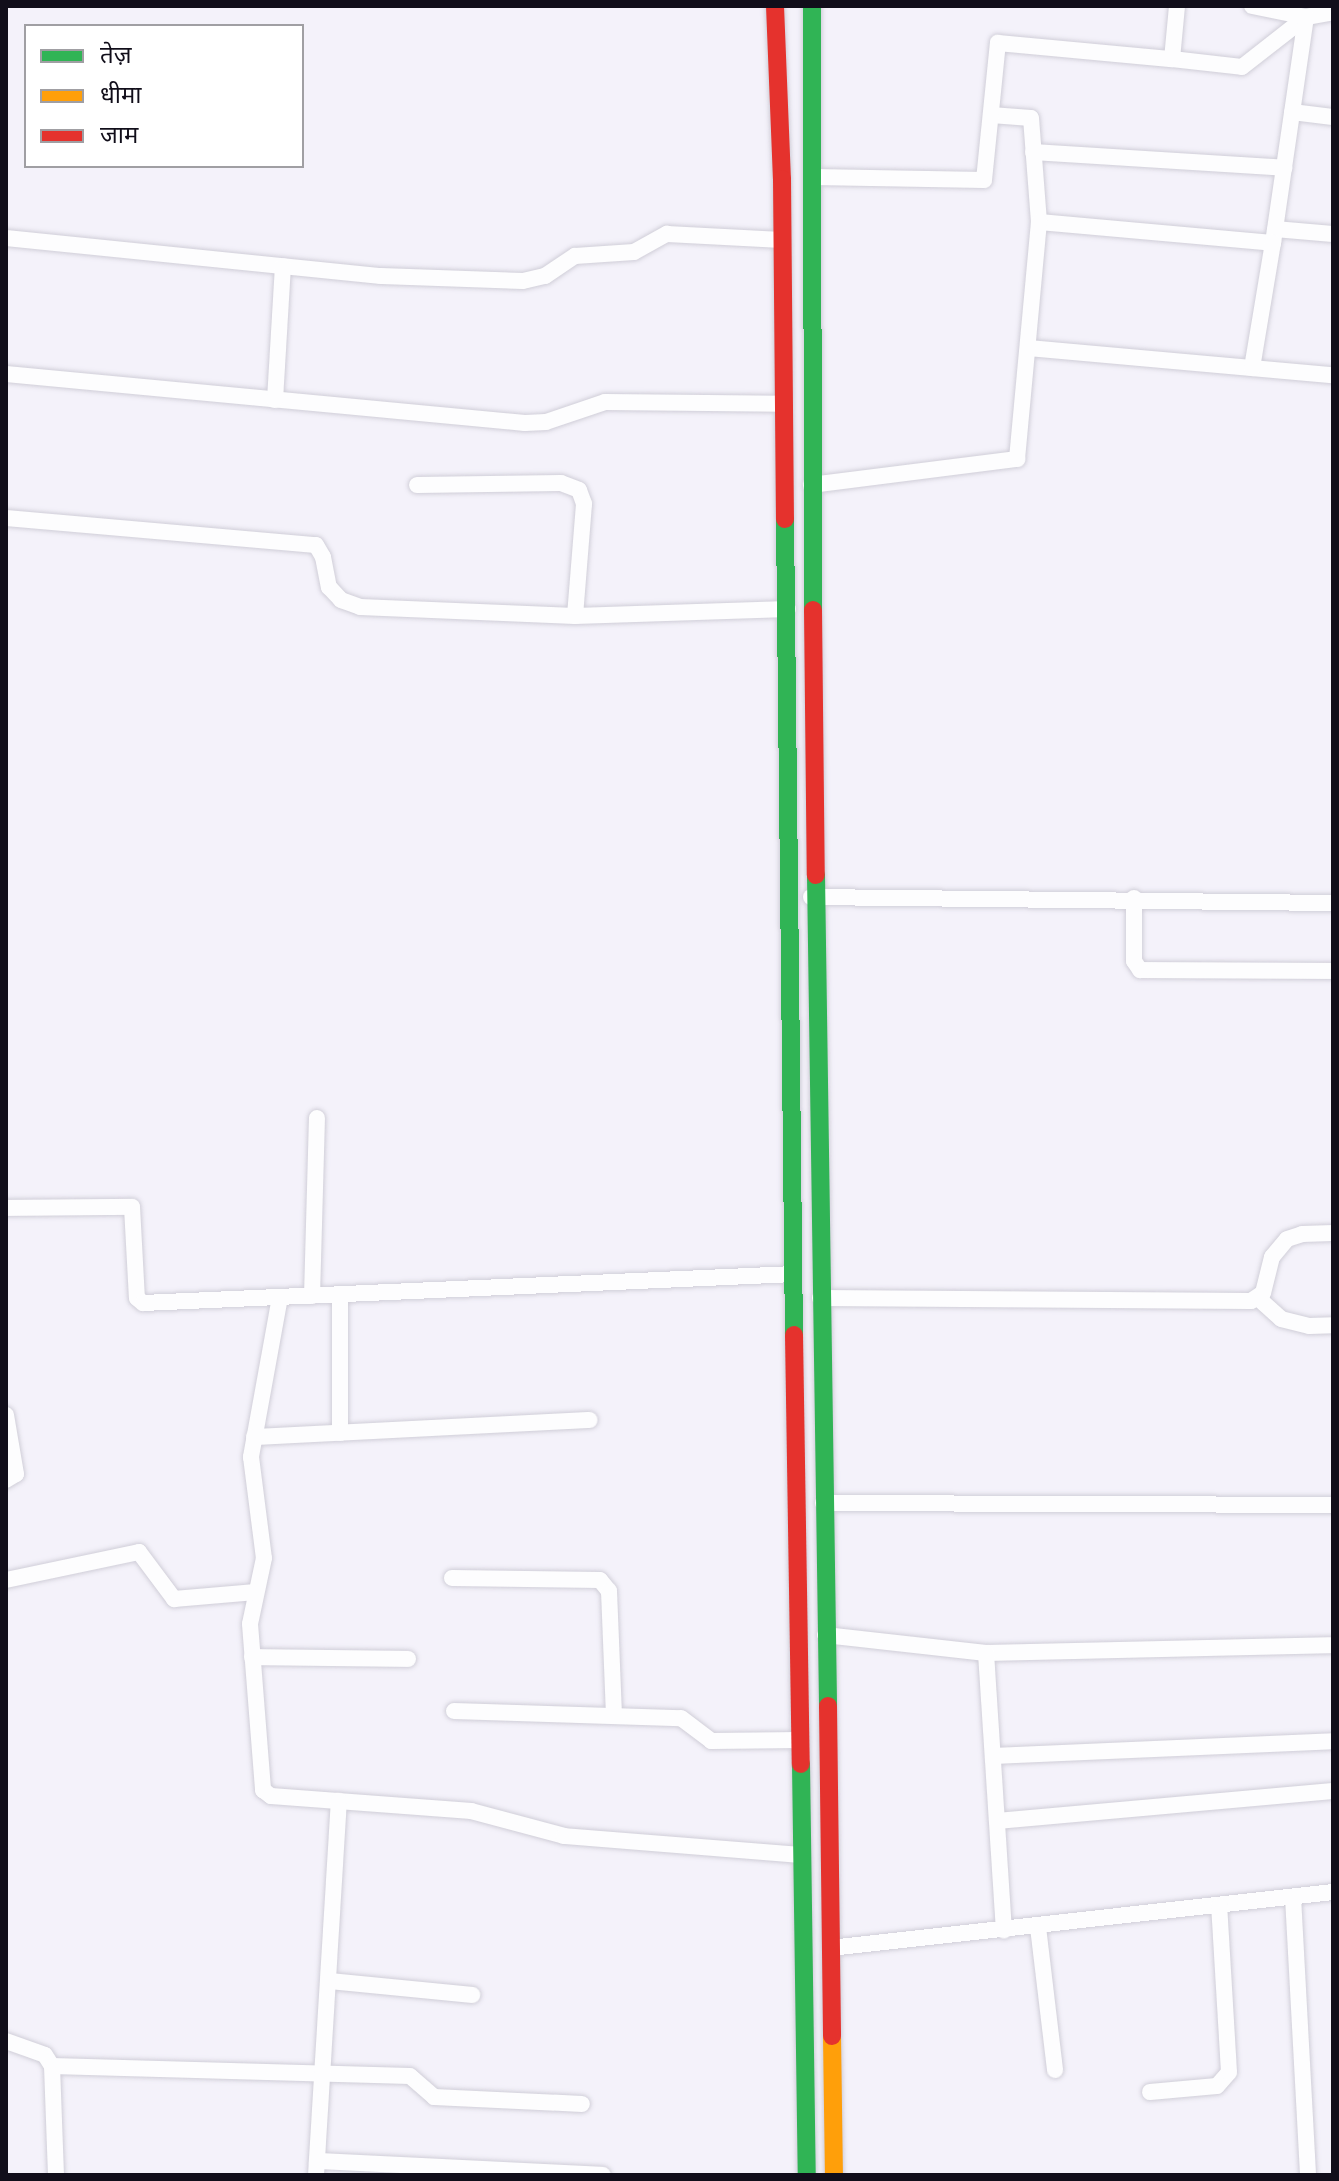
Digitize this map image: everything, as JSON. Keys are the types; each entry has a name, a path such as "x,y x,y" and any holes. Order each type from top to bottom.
{"highway":[{"path":"775,6 788,609 793,1274 807,2175"},
{"path":"812,6 811,485 834,2175"}],"street":[{"path":"1172,59 1177,6"},
{"path":"1252,6 1306,17 1333,12"},
{"path":"814,177 984,180 998,43 1242,67 1306,17"},
{"path":"1252,368 1306,17"},
{"path":"1292,112 1333,117"},
{"path":"811,485 1017,459 1039,222 1031,118 991,115"},
{"path":"1033,152 1284,168"},
{"path":"1039,222 1274,236 1333,234"},
{"path":"6,238 381,276 523,281 545,276 575,256 634,252 667,234 782,240"},
{"path":"275,400 283,266"},
{"path":"1028,348 1333,375"},
{"path":"6,374 525,423 546,422 605,402 782,404"},
{"path":"417,485 561,483 579,490 584,504 575,616"},
{"path":"6,518 316,545 323,557 329,587 341,600 360,607 575,616 788,609"},
{"path":"790,896 1134,898 1333,903"},
{"path":"1134,898 1134,961 1140,970 1333,971"},
{"path":"312,1296 317,1118"},
{"path":"6,1208 132,1207 139,1302 793,1274"},
{"path":"820,1298 1251,1301 1258,1298 1277,1248 1302,1234 1333,1233"},
{"path":"340,1294 340,1433"},
{"path":"280,1297 254,1437 251,1475 264,1558 250,1624 263,1790 271,1796 471,1811 564,1836 802,1855"},
{"path":"1258,1298 1281,1319 1309,1326 1333,1325"},
{"path":"6,1415 16,1474 6,1480"},
{"path":"254,1437 590,1420"},
{"path":"823,1503 1333,1505"},
{"path":"6,1580 139,1552 174,1599 256,1592"},
{"path":"452,1578 600,1580 609,1591 614,1716"},
{"path":"825,1635 986,1653 1333,1645"},
{"path":"986,1653 1004,1930"},
{"path":"252,1657 408,1659"},
{"path":"454,1711 681,1718 711,1741 800,1740"},
{"path":"993,1756 1333,1741"},
{"path":"997,1821 1333,1791"},
{"path":"339,1801 317,2168 603,2175"},
{"path":"830,1948 1333,1892"},
{"path":"1293,1897 1308,2175"},
{"path":"1150,2092 1217,2086 1229,2072 1219,1906"},
{"path":"1038,1927 1055,2070"},
{"path":"330,1981 472,1995"},
{"path":"6,2041 45,2055 52,2066 56,2175"},
{"path":"52,2066 410,2076 434,2097 582,2104"}],"traffic: fast":[{"path":"812,6 813,610"},
{"path":"785,519 794,1335"},
{"path":"816,875 828,1706"},
{"path":"801,1764 807,2175"}],"traffic: slow":[{"path":"832,2036 834,2175"}],"traffic: jam":[{"path":"775,6 782,179 785,519"},
{"path":"813,610 816,875"},
{"path":"794,1335 801,1764"},
{"path":"828,1706 832,2036"}]}
